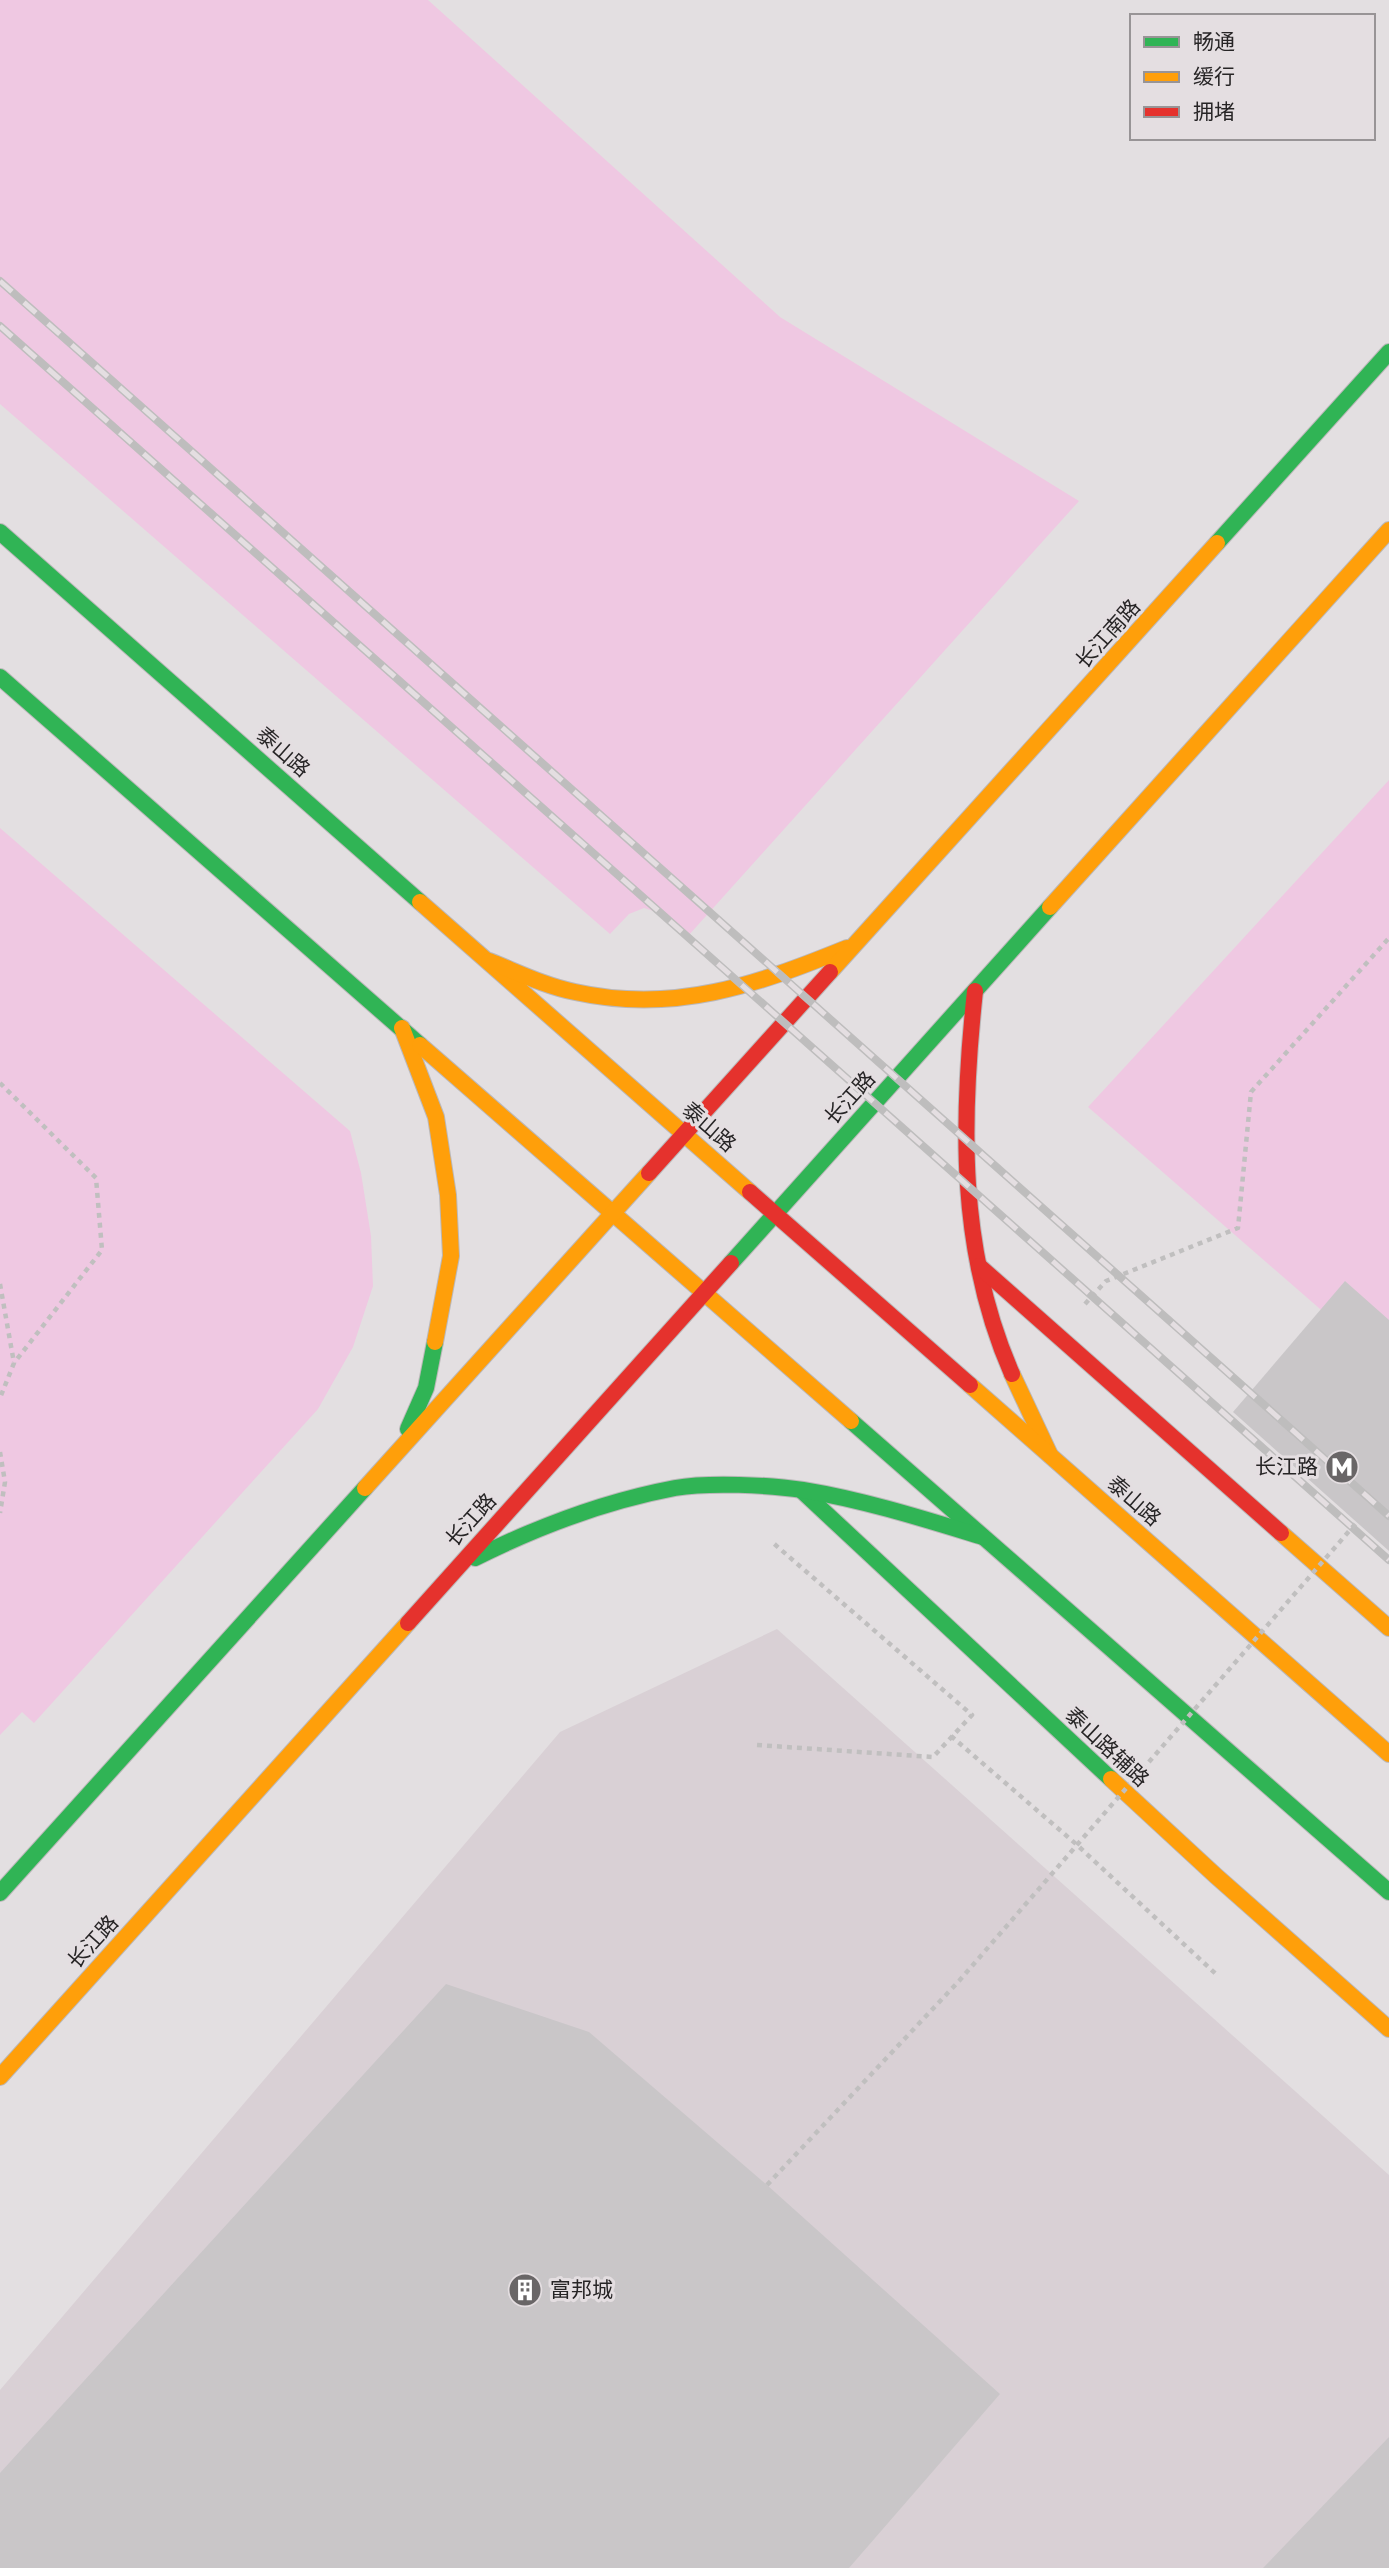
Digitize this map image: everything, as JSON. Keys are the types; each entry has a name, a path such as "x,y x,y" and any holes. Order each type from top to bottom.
{"main road":[{"name":"长江南路","path":"858,943 1389,352"},
{"path":"1050,1455 1018,1388 989,1313 964,1174 968,1045 975,991 1389,530"},
{"name":"泰山路","path":"0,532 1389,1754"},
{"path":"0,677 1389,1892"},
{"path":"489,961 574,992 642,1003 713,995 785,974 858,943"},
{"path":"0,1893 858,943"},
{"name":"长江路","path":"0,2077 975,991"},
{"path":"396,1456 426,1388 451,1256 448,1195 436,1117 402,1028"},
{"path":"979,1266 1389,1628"},
{"path":"457,1567 526,1533 605,1507 677,1488 732,1486 801,1490 886,1507 983,1537"},
{"name":"泰山路辅路","path":"801,1490 1216,1877 1389,2029"}],"path":[{"path":"1056,1334 1106,1281 1238,1228 1251,1092 1389,938"},
{"path":"0,1083 96,1178 102,1250 14,1363 0,1398"},
{"path":"0,1284 14,1363"},
{"path":"0,1451 5,1482 0,1513"},
{"path":"767,2185 959,1980 1357,1522"},
{"path":"757,1745 933,1757 972,1715 772,1542"},
{"path":"951,1736 1076,1844 1217,1975"}],"shaded area":[{"path":"0,0 428,0 780,317 1079,501 688,936 666,915 644,908 629,914 610,934 0,404"},
{"path":"1389,780 1389,1369 1088,1107"},
{"path":"0,828 350,1131 361,1173 371,1236 373,1286 353,1347 318,1409 34,1723 22,1712 0,1735"},
{"path":"777,1629 1389,2175 1389,2568 0,2568 0,2390 560,1732"}],"building":[{"name":"长江路","path":"1345,1281 1389,1320 1389,1551 1233,1412"},
{"name":"富邦城","path":"446,1984 589,2032 767,2185 1000,2394 849,2568 0,2568 0,2473"},
{"path":"1389,2437 1389,2568 1263,2568"}],"railway":[{"path":"0,281 1389,1516"},
{"path":"0,326 1389,1560"}],"traffic: fast":[{"path":"1217,543 1389,352"},
{"path":"0,532 420,902"},
{"path":"0,677 420,1045"},
{"path":"731,1263 1050,907"},
{"path":"408,1429 426,1388 435,1342"},
{"path":"851,1421 1389,1892"},
{"path":"475,1558 547,1526 598,1508 649,1493 705,1485 773,1487 826,1494 983,1537"},
{"path":"0,1893 365,1488"},
{"path":"801,1490 1111,1779"}],"traffic: slow":[{"path":"1050,907 1389,530"},
{"path":"830,972 1217,543"},
{"path":"420,902 750,1192"},
{"path":"489,961 575,992 646,1000 681,998 747,984 847,948"},
{"path":"402,1028 436,1117 448,1195 451,1256 435,1342"},
{"path":"420,1045 851,1421"},
{"path":"365,1488 649,1173"},
{"path":"1012,1374 1050,1455"},
{"path":"970,1385 1389,1754"},
{"path":"1281,1533 1389,1628"},
{"path":"0,2077 408,1623"},
{"path":"1111,1779 1389,2029"}],"traffic: jam":[{"path":"649,1173 830,972"},
{"path":"975,991 967,1088 968,1185 981,1281 994,1328 1012,1374"},
{"path":"750,1192 970,1385"},
{"path":"408,1623 731,1263"},
{"path":"979,1266 1281,1533"}],"place":[{"name":"长江路","path":"1342,1467"},
{"name":"富邦城","path":"525,2290"}]}
